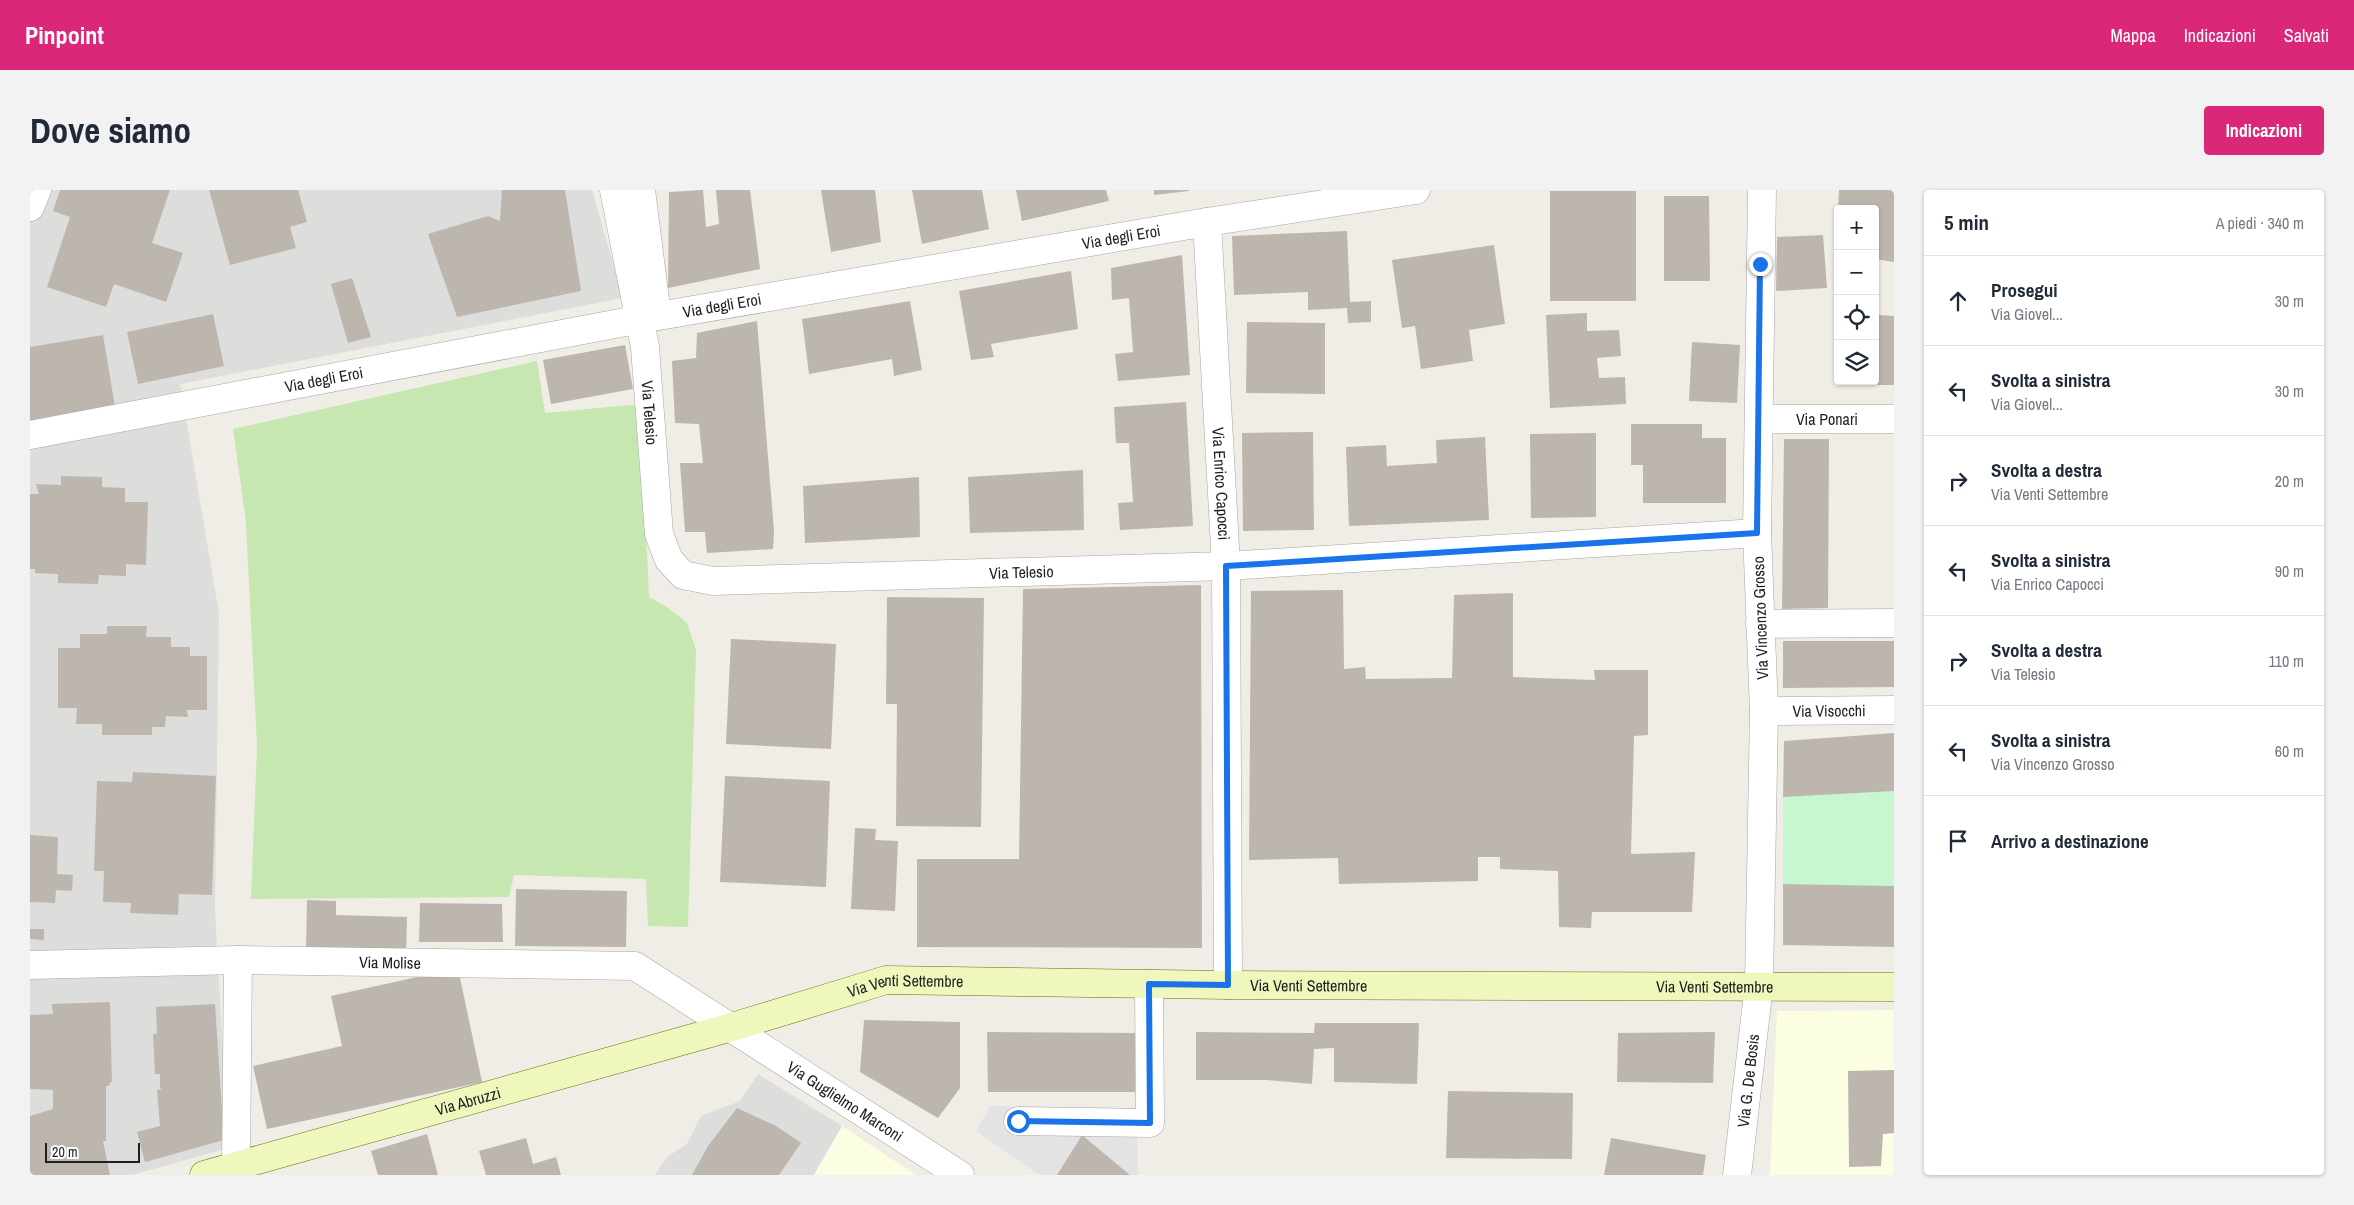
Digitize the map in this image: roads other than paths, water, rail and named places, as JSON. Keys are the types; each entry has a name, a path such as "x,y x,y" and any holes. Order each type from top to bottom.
{"main road":[{"name":"Via Venti Settembre","path":"732,1027 886,980 1228,985 1759,985 1894,987"},
{"name":"Via Abruzzi","path":"204,1175 732,1027"}],"street":[{"path":"30,207 37,190"},
{"name":"Via Telesio","path":"614,190 649,317"},
{"name":"Via Telesio","path":"641,190 649,317 646,347 659,534 669,560 683,575 713,581 1226,566 1757,533"},
{"name":"Via degli Eroi","path":"30,435 649,317 1207,222 1416,190"},
{"name":"Via Vincenzo Grosso","path":"1759,985 1764,711 1757,533 1762,190"},
{"name":"Via Enrico Capocci","path":"1207,222 1226,566 1228,985"},
{"name":"Via Ponari","path":"1759,419 1894,419"},
{"path":"1760,624 1894,624"},
{"name":"Via Visocchi","path":"1764,711 1894,710"},
{"path":"236,1166 238,960"},
{"name":"Via Molise","path":"30,965 238,960 635,966 732,1027"},
{"path":"1018,1121 1150,1123 1149,984"},
{"name":"Via G. De Bosis","path":"1737,1175 1759,985"},
{"name":"Via Guglielmo Marconi","path":"732,1027 960,1175"}]}
